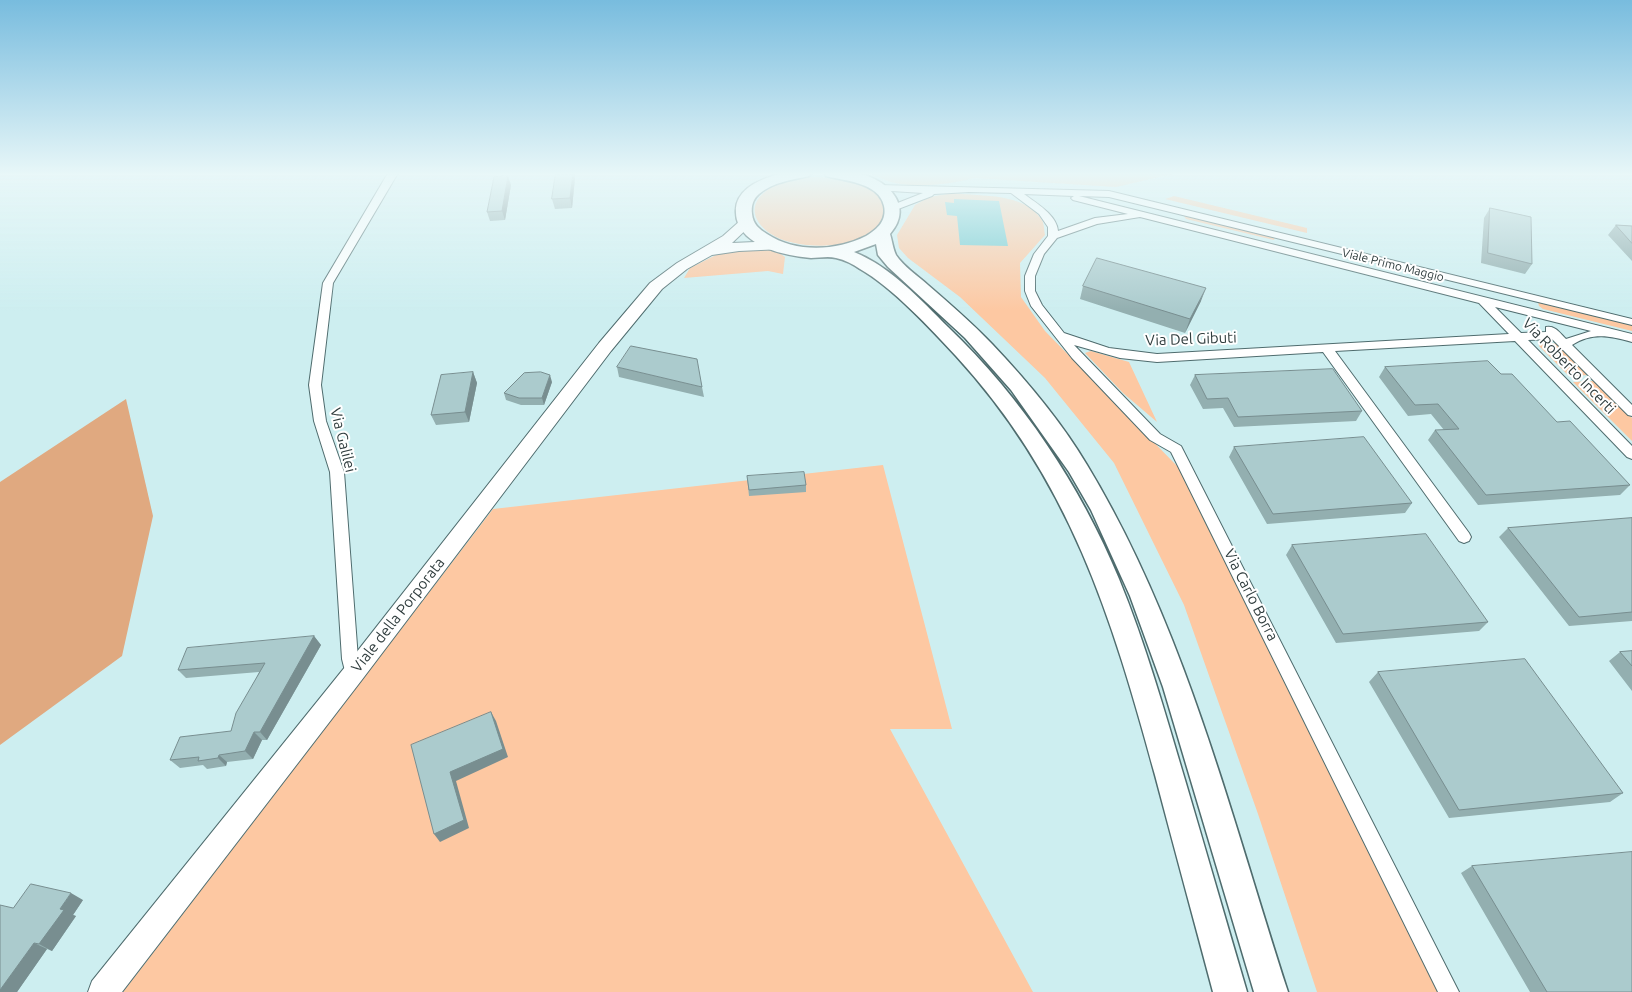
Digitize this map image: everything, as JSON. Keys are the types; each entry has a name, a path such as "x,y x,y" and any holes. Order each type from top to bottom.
{"main road":[{"path":"745,219 753,232 764,240 778,246 814,252 832,251 860,245 882,234 892,219"},
{"path":"882,234 887,255 894,263 958,321 990,353 1021,389 1051,428 1087,482 1116,536 1148,608 1176,682 1271,992"},
{"path":"832,251 861,261 873,269 938,326 971,360 1028,433 1061,485 1090,542 1121,617 1144,686 1230,992"}],"street":[{"name":"Via Galilei","path":"353,674 350,659 337,472 320,421 315,385 328,283 366,219"},
{"path":"1049,219 1053,227 1053,236 1096,222 1115,219"},
{"name":"Viale Primo Maggio","path":"1161,219 1632,338"},
{"name":"Viale Primo Maggio","path":"1217,219 1632,322"},
{"path":"706,253 728,240 746,223"},
{"name":"Via Carlo Borra","path":"1053,236 1039,254 1030,276 1030,291 1037,306 1076,355 1155,437 1176,449 1450,992"},
{"path":"706,253 739,246 778,246"},
{"name":"Viale della Porporata","path":"103,992 353,674 605,347 656,286 682,266 706,253"},
{"path":"1510,292 1512,308"},
{"name":"Via Roberto Incerti","path":"1484,301 1632,454"},
{"name":"Via Roberto Incerti","path":"1536,314 1632,412"},
{"path":"1565,345 1574,339 1603,331"},
{"name":"Via Del Gibuti","path":"1060,335 1088,347 1137,357 1326,349 1555,335"},
{"path":"1326,349 1464,537"}],"shaded area":[{"path":"758,219 883,219 875,230 863,238 848,243 831,245 813,245 782,240 771,234"},
{"path":"906,219 1042,220 1045,235 1020,263 1021,297 1045,331 1179,468 1213,530 1406,927 1440,992 1317,992 1258,814 1184,605 1114,463 1045,378 960,297 908,258 899,248 897,235"},
{"path":"1187,219 1207,219 1275,236 1274,240"},
{"path":"1250,219 1271,219 1307,228 1307,233"},
{"path":"749,247 774,249 785,257 783,274 768,271 684,278 690,268 722,252"},
{"path":"1538,302 1632,324 1632,331 1543,309 1539,306"},
{"path":"1540,342 1558,344 1589,375 1569,376 1539,346"},
{"path":"1091,351 1129,362 1157,422 1123,393 1085,353"},
{"path":"1594,381 1632,418 1632,441 1573,382"},
{"path":"126,399 153,516 122,656 0,745 0,482"},
{"path":"883,465 952,729 890,729 1033,992 123,992 493,509"}],"water":[{"path":"957,219 1003,219 1008,246 960,245"}],"building":[{"path":"1489,219 1531,219 1532,264 1488,253"},
{"path":"1616,225 1632,226 1632,243"},
{"path":"1097,258 1206,288 1190,319 1083,286"},
{"path":"631,346 697,359 702,387 617,367"},
{"path":"1488,361 1501,374 1512,374 1557,422 1570,421 1630,485 1486,495 1435,430 1459,429 1438,404 1415,405 1385,367"},
{"path":"1333,369 1362,411 1238,417 1228,398 1207,399 1195,375"},
{"path":"473,372 465,412 431,415 441,375"},
{"path":"541,372 550,375 542,398 519,398 504,393 524,373"},
{"path":"1364,437 1412,503 1273,514 1234,447"},
{"path":"804,472 806,485 749,490 747,476"},
{"path":"1632,518 1632,612 1579,617 1508,528"},
{"path":"1426,534 1488,622 1343,634 1292,545"},
{"path":"314,636 260,732 254,732 245,751 198,761 199,757 170,760 180,737 231,731 236,713 265,663 178,670 187,648"},
{"path":"1632,651 1632,666 1620,652"},
{"path":"1525,659 1623,793 1459,810 1378,672"},
{"path":"491,712 503,749 450,772 464,820 434,834 411,745"},
{"path":"1632,852 1632,992 1547,992 1472,866"},
{"path":"31,884 71,893 60,909 64,910 39,944 34,943 0,990 0,905 13,908"}]}
